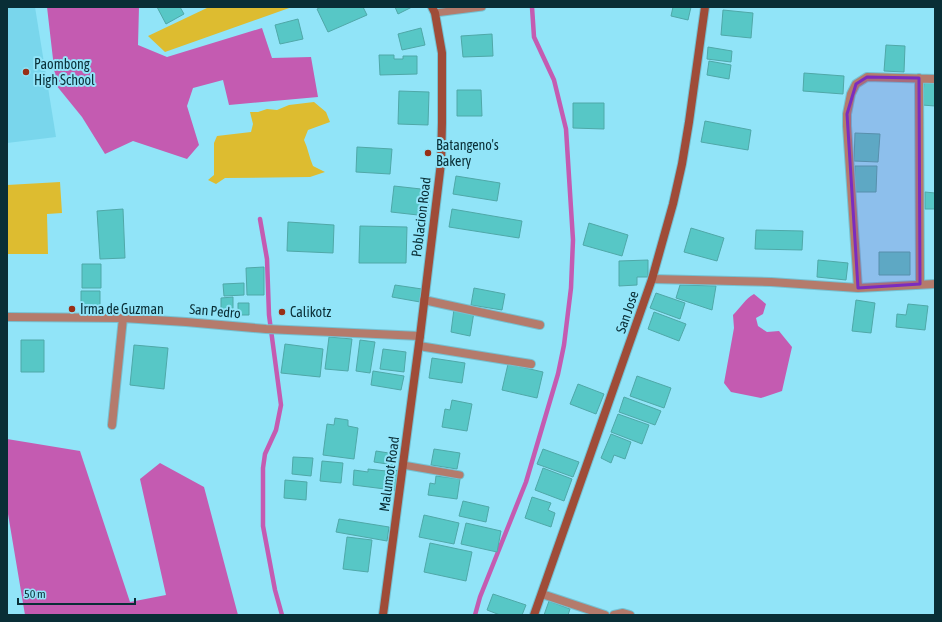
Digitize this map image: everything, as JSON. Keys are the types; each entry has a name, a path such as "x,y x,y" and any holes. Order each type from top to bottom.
{"street":[{"name":"San Jose","path":"534,615 652,279 673,204 682,164 705,7"},
{"name":"Poblacion Road","path":"420,336 441,163 442,53 434,10"},
{"path":"858,288 847,126 847,114 852,94 856,84 867,77 935,79"},
{"path":"919,78 920,284"},
{"path":"652,279 771,282 858,288 935,284"},
{"path":"424,300 540,325"},
{"name":"San Pedro","path":"7,317 123,318 270,329 420,336"},
{"path":"112,424 123,318"},
{"name":"Malumot Road","path":"383,615 420,336"},
{"path":"419,346 530,364"},
{"path":"542,594 605,615"},
{"path":"614,615 630,615"}],"lane":[{"path":"434,10 482,7"},
{"path":"403,465 460,475"}],"highlighted area":[{"path":"867,77 919,78 920,284 858,288 847,114 856,84"}],"shaded area":[{"name":"Paombong High School","path":"7,7 35,7 56,137 7,143"},
{"path":"47,7 139,7 138,45 167,57 262,28 272,58 311,57 318,97 229,105 223,80 193,88 187,106 199,145 187,159 133,141 105,154 82,117 56,85"},
{"path":"209,7 292,7 165,52 148,36"},
{"path":"314,102 326,112 330,122 308,130 304,140 313,166 325,172 310,177 225,178 216,184 208,180 214,175 214,143 217,136 251,132 253,124 250,112 258,112 267,109 277,110 289,105"},
{"path":"60,182 62,213 47,214 48,254 7,254 7,185"},
{"path":"754,294 766,304 763,314 756,318 758,326 767,332 779,331 792,347 782,391 761,398 731,392 724,383 734,328 733,315"},
{"path":"7,439 80,451 130,602 166,595 140,479 160,463 204,487 238,615 25,615 7,508"}],"building":[{"path":"157,7 180,7 184,14 166,24"},
{"path":"321,7 363,7 367,15 328,32 317,9"},
{"path":"395,7 412,7 398,14"},
{"path":"673,7 691,7 688,20 671,16"},
{"path":"723,10 753,13 751,38 721,35"},
{"path":"298,19 303,39 280,44 275,25"},
{"path":"421,28 425,45 402,50 398,34"},
{"path":"492,34 493,56 463,57 461,36"},
{"path":"886,45 905,46 904,72 884,71"},
{"path":"708,47 732,51 731,62 707,59"},
{"path":"379,55 394,55 394,59 403,59 403,56 417,56 417,74 380,75"},
{"path":"709,61 731,65 729,79 707,75"},
{"path":"804,73 844,76 843,94 803,91"},
{"path":"924,82 935,83 935,106 922,105"},
{"path":"457,90 481,90 482,116 457,116"},
{"path":"399,91 429,92 428,125 398,124"},
{"path":"573,103 604,103 604,129 573,128"},
{"path":"705,121 751,130 748,150 701,142"},
{"path":"855,133 880,134 878,162 854,161"},
{"path":"357,147 392,149 390,174 356,172"},
{"path":"855,166 877,166 876,192 854,192"},
{"path":"456,176 500,183 497,201 453,194"},
{"path":"394,186 430,190 427,216 391,212"},
{"path":"925,192 935,193 935,209 925,209"},
{"path":"123,209 125,258 100,259 97,211"},
{"path":"452,209 522,221 519,238 449,227"},
{"path":"288,222 334,225 333,253 287,251"},
{"path":"589,223 628,235 622,256 583,245"},
{"path":"360,226 407,227 406,263 359,263"},
{"path":"691,228 724,238 717,261 684,252"},
{"path":"756,230 803,231 802,250 755,249"},
{"path":"879,252 910,252 910,275 879,275"},
{"path":"648,260 648,277 637,277 637,285 619,286 619,261"},
{"path":"818,260 848,263 846,280 817,277"},
{"path":"82,264 101,264 101,288 82,288"},
{"path":"264,267 264,295 247,295 246,268"},
{"path":"244,283 244,295 224,296 223,284"},
{"path":"395,285 422,289 420,302 392,297"},
{"path":"680,285 716,286 712,310 676,298"},
{"path":"474,288 505,294 502,310 471,305"},
{"path":"81,291 100,291 100,308 81,308"},
{"path":"656,293 685,303 680,319 650,308"},
{"path":"233,297 233,317 221,317 221,298"},
{"path":"856,300 875,303 871,333 852,331"},
{"path":"238,303 249,303 249,315 238,315"},
{"path":"908,304 928,306 925,330 896,327 897,314 906,315"},
{"path":"454,309 474,312 470,336 451,332"},
{"path":"654,312 686,324 679,341 648,329"},
{"path":"329,337 352,339 348,371 325,369"},
{"path":"21,340 44,340 44,372 21,372"},
{"path":"360,340 375,342 370,373 356,371"},
{"path":"285,344 323,349 320,377 281,373"},
{"path":"134,345 168,348 164,389 130,385"},
{"path":"383,349 406,352 404,372 380,369"},
{"path":"432,358 465,363 462,383 429,378"},
{"path":"508,364 543,372 537,398 502,390"},
{"path":"373,371 404,376 401,390 371,385"},
{"path":"637,376 671,388 664,408 630,396"},
{"path":"578,384 604,394 596,414 570,404"},
{"path":"624,397 661,411 655,425 619,412"},
{"path":"452,400 472,404 467,431 442,427 445,409 450,410"},
{"path":"618,414 649,425 642,444 611,432"},
{"path":"335,418 348,420 348,426 358,428 354,459 323,455 327,424 334,425"},
{"path":"611,434 631,442 625,459 614,455 611,463 601,458"},
{"path":"434,449 460,453 457,469 431,465"},
{"path":"543,449 579,462 573,477 537,464"},
{"path":"376,451 395,454 394,465 374,462"},
{"path":"293,457 313,458 311,476 292,474"},
{"path":"322,461 343,463 341,483 320,481"},
{"path":"543,468 572,479 564,501 535,490"},
{"path":"368,469 395,472 393,490 353,485 354,470 368,472"},
{"path":"393,470 401,471 399,491 393,490 395,472 393,472"},
{"path":"436,476 460,479 457,499 428,495 430,483 435,484"},
{"path":"285,480 307,482 306,500 284,498"},
{"path":"532,497 551,503 548,510 555,513 551,527 525,518"},
{"path":"463,501 489,507 486,522 459,516"},
{"path":"424,515 459,523 454,544 419,537"},
{"path":"339,519 389,527 387,541 336,532"},
{"path":"466,523 501,531 497,552 461,544"},
{"path":"347,537 372,540 368,572 343,569"},
{"path":"430,543 472,552 466,581 424,572"},
{"path":"493,594 526,605 522,615 500,615 487,610"},
{"path":"549,601 570,609 568,615 544,615"}],"waterway":[{"path":"475,615 480,597 526,482 558,374 564,345 571,288 573,240 566,129 554,80 534,37 532,7"},
{"path":"260,219 267,259 269,315 281,405 276,430 265,454 263,468 263,526 275,590 282,615"}],"place":[{"name":"Paombong High School","path":"26,72"},
{"name":"Batangeno's Bakery","path":"428,153"},
{"name":"Irma de Guzman","path":"72,309"},
{"name":"Calikotz","path":"282,312"}]}
